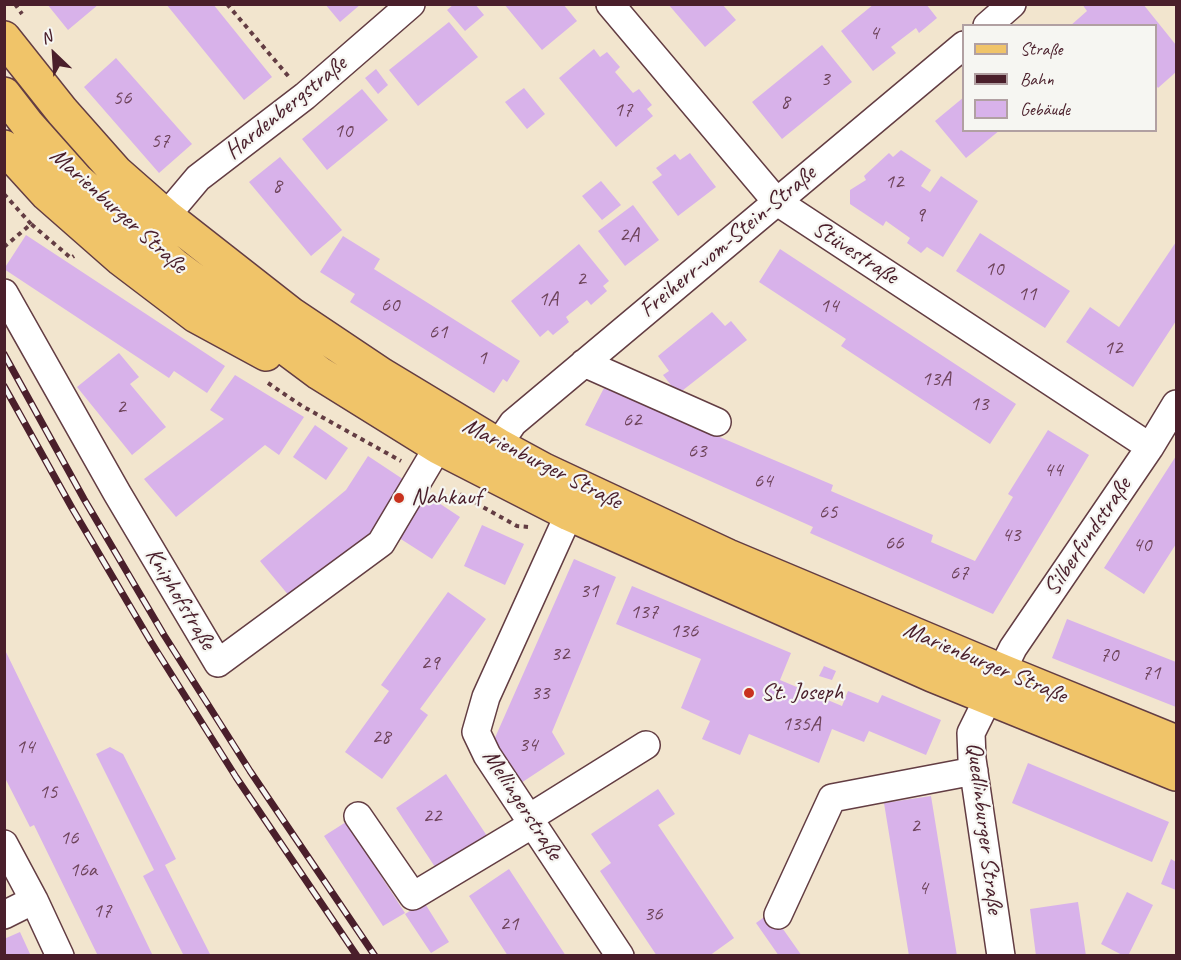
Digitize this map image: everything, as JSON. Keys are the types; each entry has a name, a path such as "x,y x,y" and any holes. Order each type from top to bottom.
{"main road":[{"name":"Marienburger Straße","path":"16,30 87,141 116,172 166,216 291,314 382,375 544,470 728,556 1176,774"},
{"name":"Marienburger Straße","path":"4,94 57,159 105,206 174,265 319,373 430,460 564,524 932,675 995,685 1176,742"},
{"path":"4,147 47,194 87,230 196,316 260,351 319,373"}],"street":[{"name":"Hardenbergstraße","path":"166,216 198,178 305,96 411,4"},
{"name":"Stüvestraße","path":"609,4 776,201 1150,447"},
{"path":"989,24 1012,4"},
{"name":"Freiherr-vom-Stein-Straße","path":"498,445 513,423 962,46"},
{"name":"Kniphofstraße","path":"4,293 117,493 218,663 381,543 430,460"},
{"path":"584,363 717,422"},
{"name":"Silberfundstraße","path":"995,685 1012,648 1150,447 1176,404"},
{"name":"Mellingerstraße","path":"564,524 486,697 476,732 487,755 620,956"},
{"name":"Quedlinburger Straße","path":"995,685 971,733 974,771 1001,956"},
{"path":"358,816 412,896 646,745"},
{"path":"778,915 832,798 974,771"},
{"path":"4,844 60,956"},
{"path":"4,915 34,900"}],"path":[{"path":"15,4 16,30"},
{"path":"227,4 305,96"},
{"path":"4,194 31,224 71,258 76,254"},
{"path":"4,247 31,224"},
{"path":"263,380 302,406 430,460 517,526"}],"building":[{"path":"47,4 99,4 68,30"},
{"path":"166,4 213,4 272,77 244,100"},
{"path":"325,4 361,4 340,22"},
{"path":"454,4 475,4 484,15 465,31 447,10"},
{"path":"504,4 563,4 577,21 542,50"},
{"path":"668,4 722,4 736,20 705,47"},
{"path":"874,4 926,4 937,18 919,33 916,28 891,47 896,53 873,71 841,31"},
{"path":"1082,4 1143,4 1176,45 1176,72 1158,88 1157,24 1072,24 1087,11"},
{"path":"449,22 478,57 418,106 389,70"},
{"path":"822,45 852,82 782,139 752,102"},
{"path":"594,49 600,57 607,52 620,67 615,72 633,93 639,89 652,105 647,109 653,116 616,147 559,78"},
{"path":"116,58 192,144 159,173 84,87"},
{"path":"376,69 388,85 378,94 365,78"},
{"path":"524,88 545,114 527,129 505,102"},
{"path":"362,89 388,120 327,170 302,139"},
{"path":"962,99 962,132 998,132 966,158 935,121"},
{"path":"901,150 931,170 921,186 930,192 941,176 978,201 943,257 927,247 921,253 907,243 910,238 886,221 883,226 850,204 850,190 866,180 864,176 889,153 893,157"},
{"path":"690,153 716,187 678,216 652,182 662,175 656,168 675,154 680,160"},
{"path":"280,157 342,230 311,256 249,182"},
{"path":"601,181 621,205 602,220 582,196"},
{"path":"633,205 659,240 625,266 598,231"},
{"path":"980,233 1070,291 1045,328 956,271"},
{"path":"26,235 225,366 207,393 174,371 169,378 4,269"},
{"path":"343,236 380,259 374,269 520,361 507,382 503,379 494,393 350,302 355,294 320,272"},
{"path":"1176,242 1176,321 1133,387 1066,342 1090,307 1119,327"},
{"path":"579,244 609,281 603,286 607,291 591,305 587,300 566,317 569,322 553,335 548,330 540,337 511,301"},
{"path":"780,249 1016,404 990,444 841,346 846,339 759,282"},
{"path":"712,312 725,326 731,321 747,340 678,394 663,375 669,371 658,356"},
{"path":"119,353 139,377 130,384 166,427 132,455 77,387"},
{"path":"235,375 304,417 279,455 265,445 176,517 144,479 224,419 210,410"},
{"path":"604,388 833,485 831,491 933,535 931,542 975,561 1013,497 1008,494 1048,430 1089,455 993,614 810,533 813,527 585,425"},
{"path":"315,425 348,448 326,480 293,457"},
{"path":"368,456 460,517 432,559 382,527 295,603 260,561 346,490"},
{"path":"1176,456 1176,544 1144,594 1104,568"},
{"path":"482,525 524,544 505,585 464,566"},
{"path":"574,559 616,577 552,732 565,754 521,783 494,740"},
{"name":"St. Joseph","path":"632,586 791,653 780,680 842,706 848,691 878,703 882,695 941,720 926,755 869,731 864,742 832,729 819,763 749,734 740,755 702,739 710,721 681,708 701,659 616,624"},
{"path":"448,592 486,619 420,709 428,715 382,779 345,752 389,691 381,685"},
{"path":"1067,619 1176,662 1176,707 1052,658"},
{"path":"4,648 153,956 98,956 34,825 30,827 4,776"},
{"path":"824,666 836,671 832,680 819,676"},
{"path":"110,747 123,754 176,859 165,865 211,956 184,956 143,876 154,870 96,754"},
{"path":"1028,763 1169,822 1152,862 1012,803"},
{"path":"446,774 491,842 441,876 396,808"},
{"path":"658,789 675,814 658,825 734,938 709,956 657,956 600,871 611,863 591,834"},
{"path":"931,796 957,956 909,956 884,803"},
{"path":"346,822 405,913 383,926 324,836"},
{"path":"1171,859 1176,862 1176,890 1161,884"},
{"path":"509,869 566,956 508,956 469,896"},
{"path":"1127,892 1153,905 1128,956 1124,956 1101,944"},
{"path":"424,902 449,942 431,953 405,914"},
{"path":"1078,902 1086,956 1036,956 1030,909"},
{"path":"771,912 802,956 779,956 756,923"},
{"path":"20,932 31,956 4,956 4,939"}],"railway":[{"path":"4,354 84,499 164,635 250,771 375,956"},
{"path":"4,386 151,642 236,777 357,956"}],"place":[{"name":"Nahkauf","path":"399,498"},
{"name":"St. Joseph","path":"749,693"}]}
